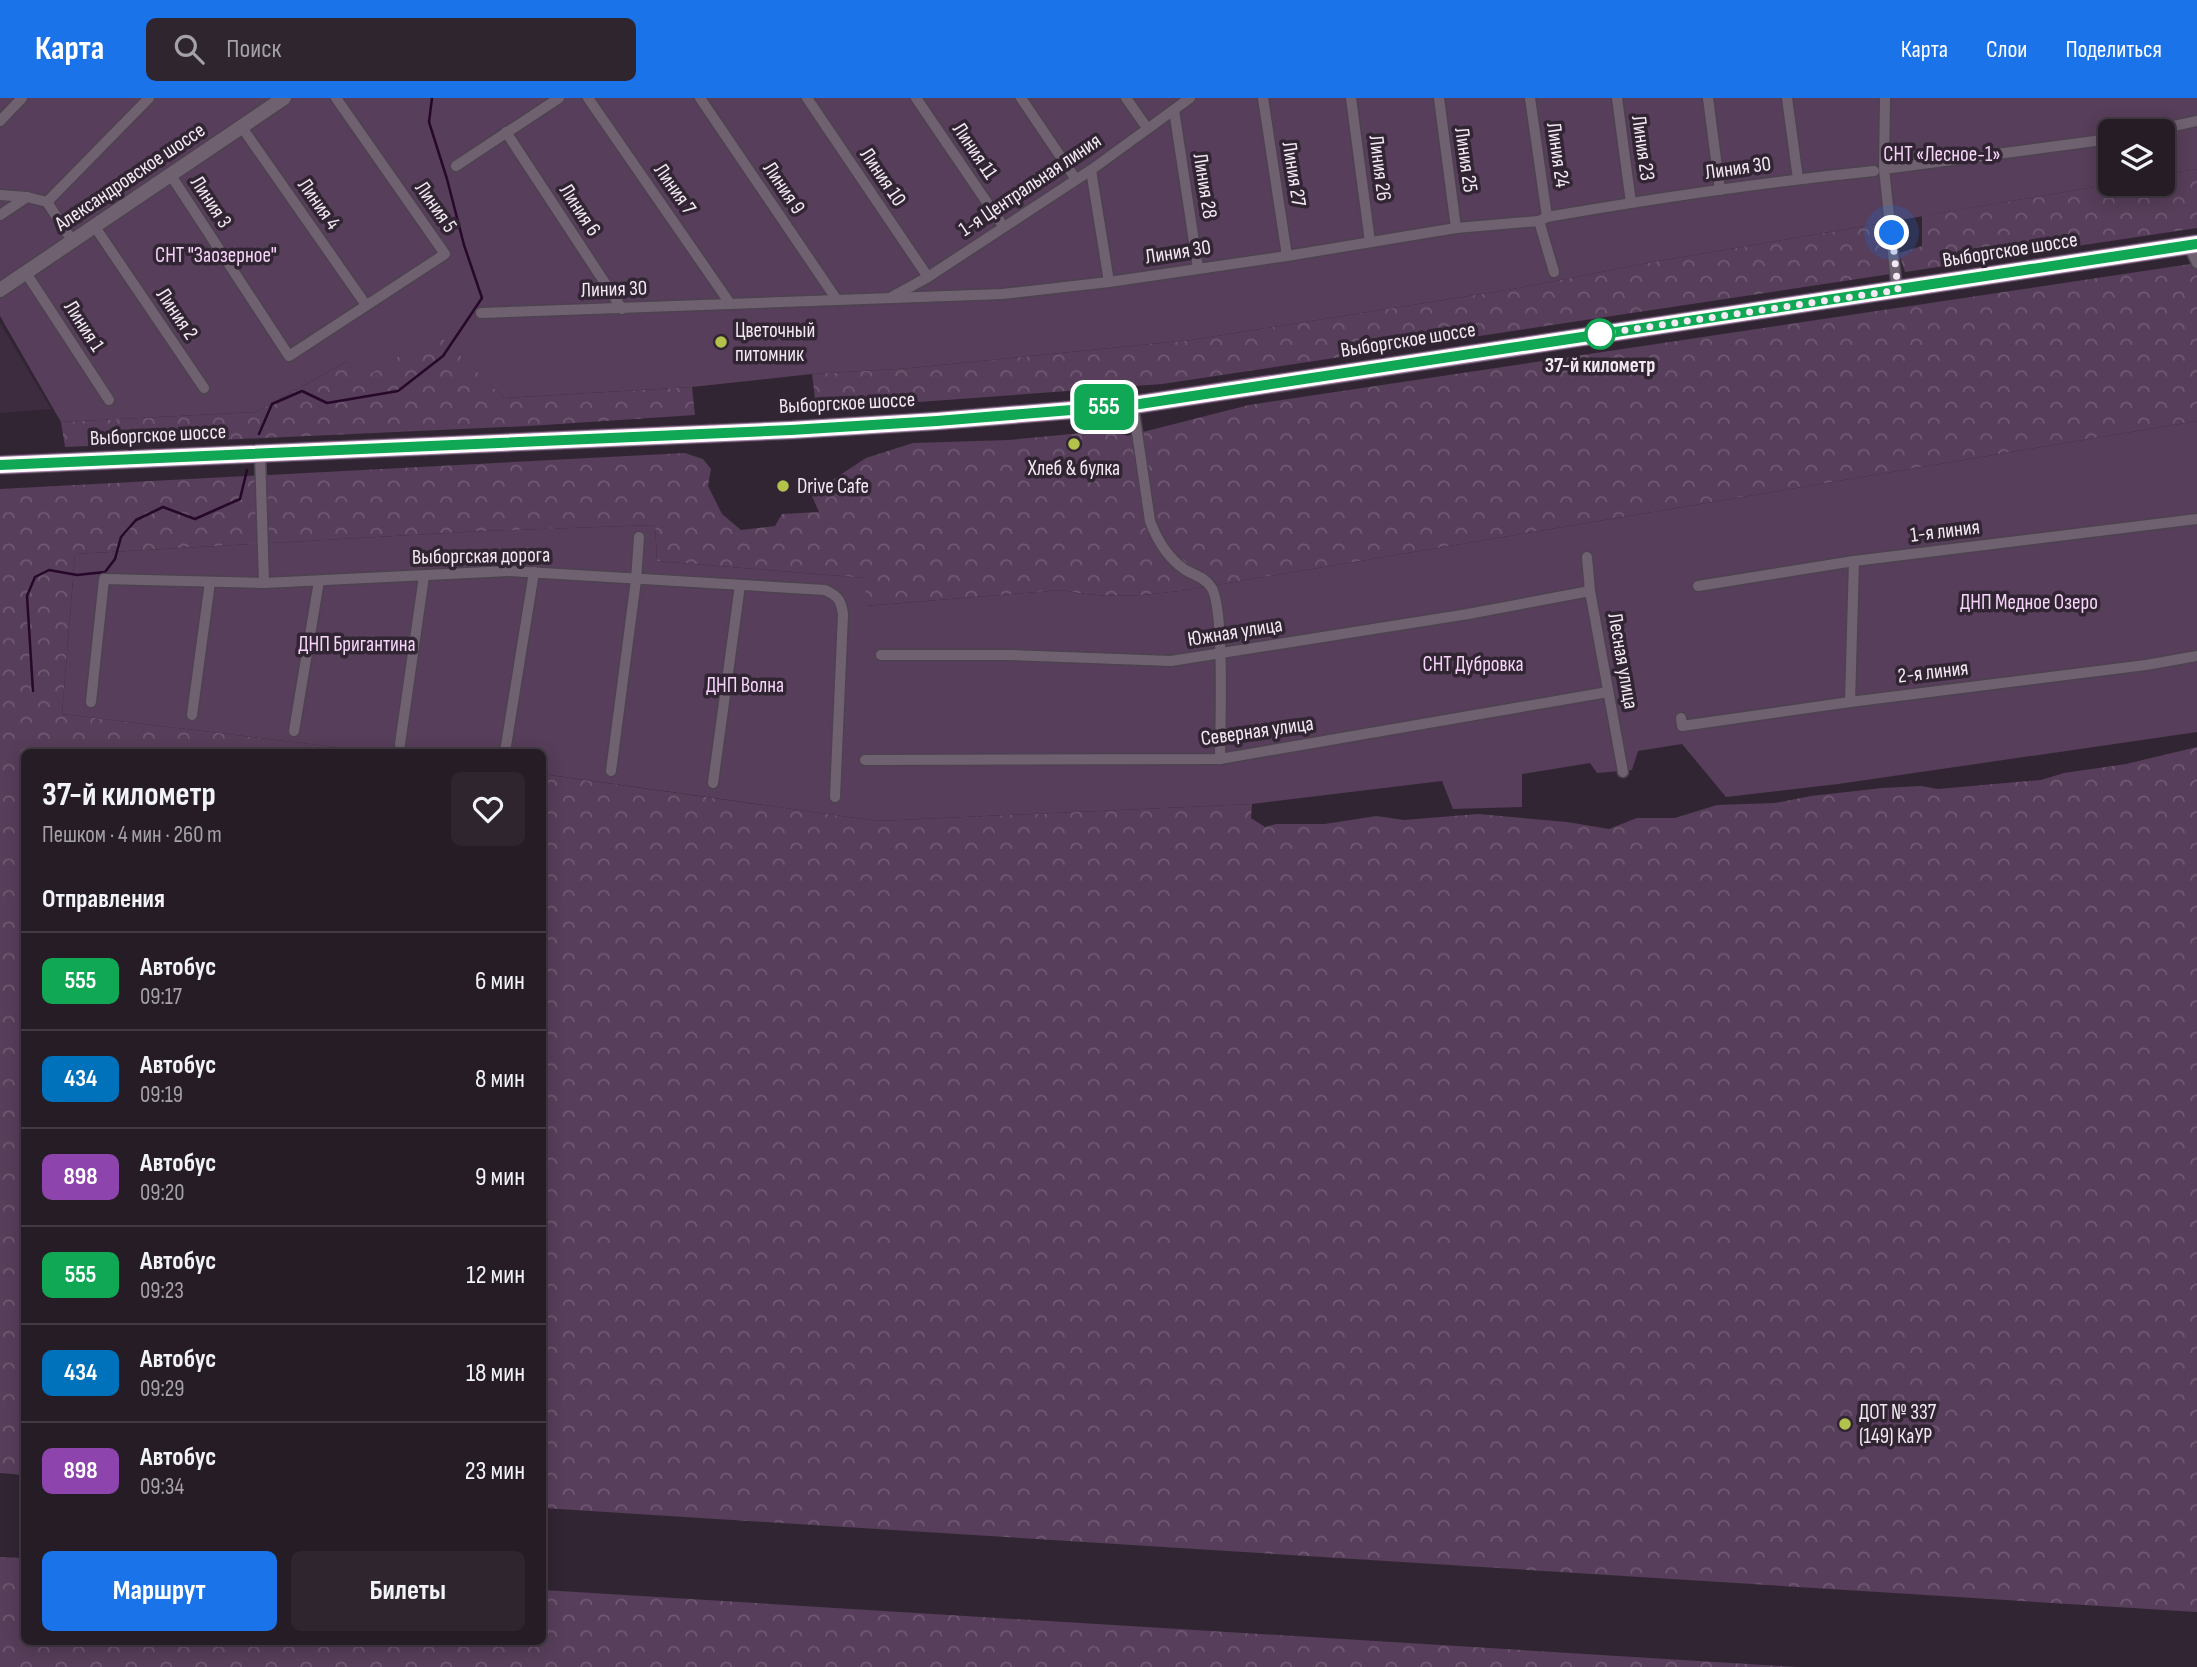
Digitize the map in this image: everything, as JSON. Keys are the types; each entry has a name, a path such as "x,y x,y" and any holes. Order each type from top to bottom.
{"main road":[{"name":"Выборгское шоссе","path":"0,465 910,423 1133,405 2193,245"}],"street":[{"path":"0,121 22,98"},
{"path":"47,202 149,98"},
{"name":"Александровское шоссе","path":"0,290 284,98"},
{"name":"Линия 5","path":"289,356 445,254 336,98"},
{"path":"456,166 559,98"},
{"name":"Линия 7","path":"588,98 729,302"},
{"name":"Линия 9","path":"700,98 837,300"},
{"name":"Линия 10","path":"807,98 928,277"},
{"name":"Линия 11","path":"916,98 1003,226"},
{"path":"1021,98 1076,178"},
{"path":"1126,98 1147,128"},
{"name":"1-я Центральная линия","path":"888,299 928,277 1091,170 1190,98"},
{"name":"Линия 27","path":"1263,98 1287,256"},
{"name":"Линия 26","path":"1351,98 1370,242"},
{"name":"Линия 25","path":"1439,98 1456,228"},
{"name":"Линия 24","path":"1530,98 1543,219 1554,272"},
{"name":"Линия 23","path":"1617,98 1631,202"},
{"path":"1708,98 1720,190"},
{"path":"1787,98 1798,179"},
{"path":"1885,98 1879,170 1898,290"},
{"name":"Линия 28","path":"1174,110 1198,268"},
{"path":"2175,126 2197,121"},
{"name":"Линия 4","path":"241,126 366,304"},
{"name":"Линия 6","path":"506,132 622,309"},
{"path":"1879,170 2098,141"},
{"path":"1091,170 1109,282"},
{"name":"Линия 30","path":"481,313 622,309 729,302 1002,295 1287,256 1456,228 1543,219 1631,202 1879,170"},
{"name":"Линия 3","path":"170,174 289,356"},
{"path":"0,195 47,202 73,242"},
{"path":"0,215 27,197"},
{"name":"Линия 2","path":"95,227 204,388"},
{"path":"2193,245 2197,262"},
{"name":"Линия 1","path":"26,273 109,400"},
{"path":"1133,405 1150,521 1157,539 1183,568 1210,585 1216,596 1220,654 1220,760"},
{"path":"261,454 264,583"},
{"name":"1-я линия","path":"1698,586 1854,561 2197,519"},
{"path":"611,771 636,580 639,537"},
{"name":"Лесная улица","path":"1587,557 1590,591 1623,772"},
{"path":"1850,702 1854,561"},
{"path":"505,749 534,572"},
{"name":"Выборгская дорога","path":"91,702 104,579 264,583 534,572 825,590 835,594 842,602 843,614 835,797"},
{"path":"400,744 424,576"},
{"path":"294,731 320,581"},
{"path":"192,715 210,582"},
{"path":"713,783 740,585"},
{"name":"Южная улица","path":"881,655 1009,655 1171,661 1468,614 1590,591"},
{"name":"2-я линия","path":"1681,718 1682,726 2197,656"},
{"name":"Северная улица","path":"864,760 1220,760 1608,692"}],"shaded area":[{"path":"0,323 51,409 0,413"}],"green space":[{"name":"СНТ \"Заозерное\"","path":"0,98 2197,98 2197,169 2175,173 2175,119 2098,119 2098,186 1653,262 1513,289 1191,340 911,368 812,374 692,387 504,398 437,333 360,380 346,362 256,412 61,422 0,316"},
{"path":"2197,169 2197,228 1905,272 1899,253 1922,246 1922,216 2098,186 2098,196 2175,196 2175,173"},
{"path":"1889,222 1897,273 1162,384 919,402 815,398 812,374 911,368 1191,340 1513,289"},
{"path":"2197,263 2197,421 1180,591 1121,596 1062,590 865,606 865,578 657,561 655,525 483,531 75,554 62,714 351,749 21,749 21,1475 0,1473 0,489 685,453 703,459 711,469 708,486 722,514 741,530 775,526 782,514 819,512 811,494 866,458 913,443 1009,440 1114,430 1127,436 1249,405"},
{"path":"437,332 504,398 692,387 695,415 529,426 65,447 61,422 256,412 346,362 361,379"},
{"path":"2197,421 2197,732 1838,784 1726,797 1682,744 1638,751 1632,770 1597,773 1590,763 1522,774 1522,807 1453,809 1442,781 1252,804 877,821 546,774 546,749 351,749 62,714 75,554 483,531 655,525 657,561 865,578 866,606 1062,590 1106,596 1180,591"},
{"path":"2197,747 2197,1612 546,1508 546,775 877,821 1252,804 1251,818 1265,827 1276,824 1325,824 1376,816 1404,820 1478,814 1567,822 1609,829 1637,818 1675,818 1717,805 1775,803 1882,788 1921,786 1938,789 2041,780 2064,773 2126,764"},
{"path":"0,1557 21,1558 21,1645 546,1645 546,1590 1798,1667 0,1667"}],"waterway":[{"path":"259,434 272,404 302,391 327,403 398,391 443,356 482,298 429,122 432,98"},
{"path":"33,691 27,596 35,577 49,570 77,575 105,572 115,559 121,537 136,520 163,507 195,519 240,499 247,470"}],"bus line":[{"name":"555","path":"0,465 791,430 1133,405 2197,244"}],"place":[{"name":"37-й километр","path":"1600,334"},
{"name":"Цветочный питомник","path":"721,342"},
{"name":"Хлеб & булка","path":"1074,444"},
{"name":"Drive Cafe","path":"783,486"},
{"name":"ДОТ № 337 (149) КаУР","path":"1845,1424"}],"route":[{"path":"1600,334 1898,290 1892,233"}],"park label":[{"name":"СНТ «Лесное-1»","path":"1942,154"},
{"name":"ДНП Медное Озеро","path":"2029,602"},
{"name":"ДНП Бригантина","path":"357,644"},
{"name":"СНТ Дубровка","path":"1473,664"},
{"name":"ДНП Волна","path":"745,685"}]}
